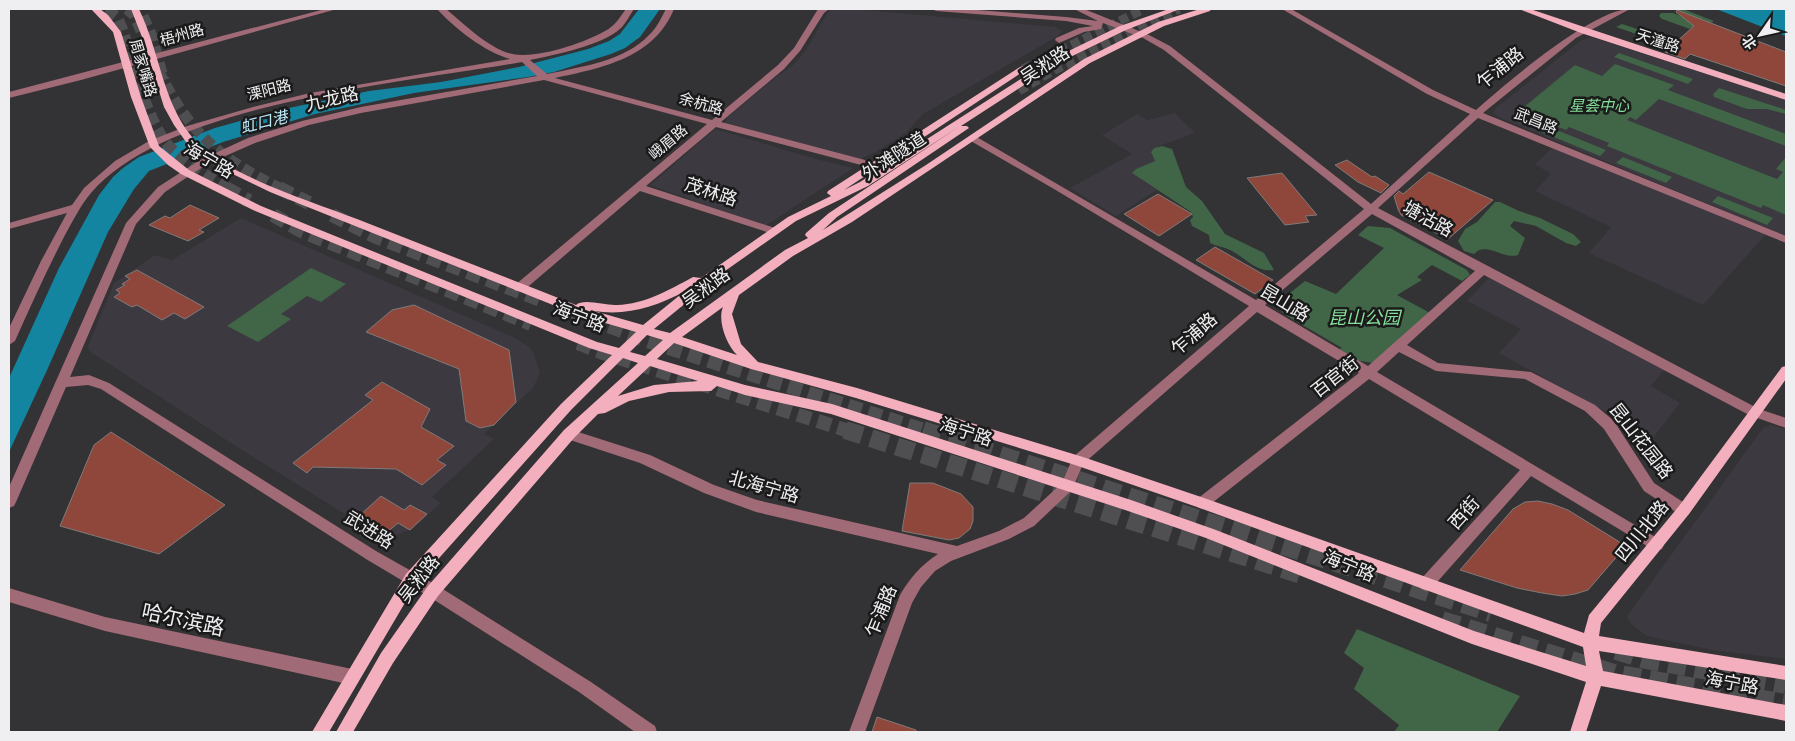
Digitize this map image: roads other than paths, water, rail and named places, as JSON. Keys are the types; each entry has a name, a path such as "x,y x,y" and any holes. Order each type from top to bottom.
{"main road":[{"name":"周家嘴路","path":"95,9 105,17 117,32 154,145"},
{"name":"周家嘴路","path":"135,9 153,57 165,98 183,134"},
{"name":"吴淞路","path":"320,732 411,579 566,407 645,330 722,268 774,231 810,210 864,184 1055,61 1123,28 1176,9"},
{"name":"吴淞路","path":"344,732 387,658 433,591 574,429 672,338 789,253 848,220 1088,61 1161,24 1207,9"},
{"name":"天潼路","path":"1522,9 1786,97"},
{"name":"外滩隧道","path":"810,210 846,183 1023,69"},
{"name":"外滩隧道","path":"789,253 834,215 1019,91"},
{"name":"海宁路","path":"183,134 207,155 234,172 274,190 582,312 672,338 755,366 857,393 1078,461 1202,503 1590,642 1786,673"},
{"name":"海宁路","path":"154,145 172,163 185,172 257,208 457,291 620,354 745,390 832,409 1067,486 1211,534 1472,637 1596,677 1786,713"},
{"path":"555,302 604,308 638,306 666,296 722,268"},
{"path":"734,292 726,314 735,346 755,366"},
{"name":"四川北路","path":"1578,732 1596,677 1590,642 1594,620 1684,510 1786,370"},
{"path":"574,429 604,408 623,399 665,388 698,384 745,390"}],"street":[{"name":"梧州路","path":"9,95 333,9"},
{"name":"余杭路","path":"441,9 476,39 495,52 535,69 756,136 860,162"},
{"name":"溧阳路","path":"9,341 47,257 75,208 87,191 109,170 132,153 247,111 313,95 535,69 540,57 609,33 618,26 630,9"},
{"name":"九龙路","path":"9,502 131,223 151,197 207,155 319,120 535,69 608,60 635,50 650,40 659,30 670,9"},
{"name":"峨眉路","path":"518,288 790,58 821,11 825,9"},
{"path":"936,9 1066,19 1123,28"},
{"name":"塘沽路","path":"1078,9 1140,34 1167,48 1372,209 1483,270 1754,412 1786,424"},
{"name":"武昌路","path":"1286,9 1430,92 1477,114 1786,240"},
{"name":"乍浦路","path":"857,732 910,590 930,567 956,552 1004,534 1029,522 1067,486 1078,461 1372,209 1477,114 1565,42 1626,9"},
{"name":"吴淞路","path":"1059,40 1075,32 1093,27 1123,28"},
{"name":"昆山路","path":"972,138 1058,187 1657,545"},
{"name":"茂林路","path":"637,187 774,231"},
{"path":"9,226 75,208"},
{"name":"百官街","path":"1202,503 1368,373 1483,270"},
{"name":"昆山花园路","path":"1400,346 1436,368 1528,376 1590,408 1609,425 1641,478 1649,487 1684,510"},
{"name":"武进路","path":"61,383 89,380 105,386 586,687 649,732"},
{"name":"北海宁路","path":"574,429 716,492 756,506 956,552"},
{"name":"西街","path":"1426,584 1530,468"},
{"name":"哈尔滨路","path":"9,596 104,624 352,677"}],"water":[{"name":"虹口港","path":"639,9 660,9 640,37 625,48 611,54 554,72 414,93 315,114 223,142 149,171 134,189 108,232 9,452 9,378 59,268 99,195 123,168 139,157 215,128 275,111 369,91 441,82 519,67 588,49 609,41 620,34"},
{"path":"1716,9 1786,9 1786,36"}],"tunnel":[{"path":"107,9 117,17 122,28 150,114 164,140 185,160 229,189"},
{"path":"127,9 134,15 141,31"},
{"path":"1023,69 1144,9"},
{"path":"1019,91 1051,72 1179,9"},
{"path":"143,16 151,34 164,80"},
{"path":"158,70 182,111 208,142 240,166 281,189"},
{"path":"226,188 249,201"},
{"path":"281,189 309,203"},
{"path":"273,215 301,231 531,324"},
{"path":"332,215 376,237 546,302"},
{"path":"570,311 647,341 927,431"},
{"path":"578,343 603,353 849,431"},
{"path":"845,430 1308,577"},
{"path":"923,430 1491,613"},
{"path":"1442,620 1614,673 1786,703"},
{"path":"1616,651 1646,660 1786,685"}],"park label":[{"name":"星荟中心","path":"1599,106"},
{"name":"昆山公园","path":"1364,318"}]}
